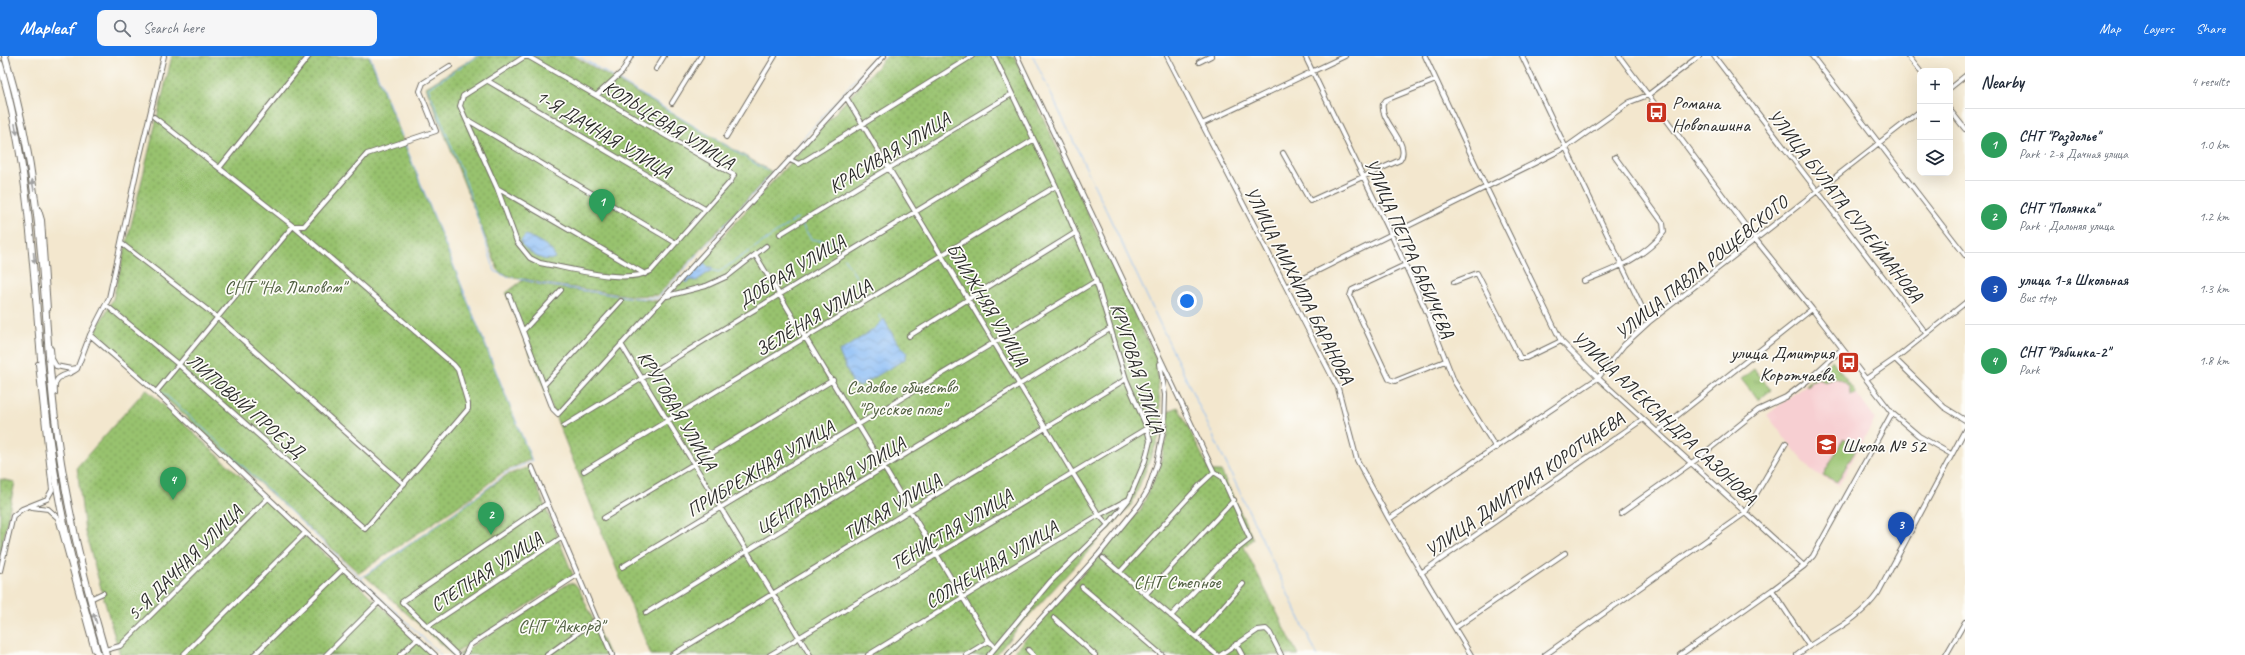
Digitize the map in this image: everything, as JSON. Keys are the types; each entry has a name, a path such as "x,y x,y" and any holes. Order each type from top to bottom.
{"highway":[{"path":"5,56 22,124 35,198 50,374 66,495 90,600 106,653"},
{"path":"0,64 16,132 27,193 45,396 57,487 74,568 97,655"}],"street":[{"path":"66,495 66,482 55,386 60,376 76,370 78,367 90,335 106,305 164,56"},
{"path":"220,167 309,56"},
{"path":"597,95 622,72 631,56"},
{"path":"656,69 664,56"},
{"path":"672,103 701,56"},
{"path":"726,137 775,56"},
{"path":"509,295 553,409 558,414 884,56"},
{"path":"790,160 800,164 972,56"},
{"name":"КРУГОВАЯ УЛИЦА","path":"989,655 1050,582 1108,524 1129,499 1145,461 1150,441 1147,428 1126,379 1096,281 1056,186 994,56"},
{"path":"1017,56 1160,362 1214,472 1222,477 1234,500 1250,539 1226,558 1171,616"},
{"name":"УЛИЦА МИХАИЛА БАРАНОВА","path":"1167,56 1287,286 1338,388 1358,460 1389,519 1471,655"},
{"path":"1199,62 1211,56"},
{"name":"УЛИЦА ПЕТРА БАБИЧЕВА","path":"1305,56 1391,234 1454,381 1496,448"},
{"path":"1202,124 1345,56"},
{"name":"УЛИЦА АЛЕКСАНДРА САЗОНОВА","path":"1425,56 1486,187 1562,341 1598,378 1658,431 1804,566"},
{"path":"1522,56 1649,322"},
{"path":"1619,56 1756,240 1812,308 1892,413 1919,436 1951,454"},
{"path":"1287,286 1566,148 1630,102 1648,95 1700,56"},
{"name":"УЛИЦА БУЛАТА СУЛЕЙМАНОВА","path":"1714,56 1926,333"},
{"path":"1812,56 1965,255"},
{"path":"1908,56 1918,68"},
{"name":"КОЛЬЦЕВАЯ УЛИЦА","path":"524,57 529,57 597,95 734,176 732,181 705,209 651,271 645,274 629,277 611,276 540,263 530,258 517,242 497,188 460,106 463,96 524,57"},
{"path":"293,226 304,226 367,154 436,131 420,91 423,83 450,66"},
{"path":"1953,86 1965,76"},
{"path":"1283,153 1310,201 1400,160 1403,156 1402,148 1383,112 1384,102 1436,80"},
{"name":"1-Я ДАЧНАЯ УЛИЦА","path":"488,81 705,209"},
{"name":"КРАСИВАЯ УЛИЦА","path":"780,234 1012,94"},
{"name":"БЛИЖНЯЯ УЛИЦА","path":"846,97 917,212 941,255 1072,472 1099,515 1108,524"},
{"name":"УЛИЦА ПАВЛА РОЩЕВСКОГО","path":"1389,519 1598,378 1624,345 1649,322 1756,240 1917,112"},
{"path":"1953,114 1965,129"},
{"path":"121,243 218,318 404,484 468,409 462,383 454,365 293,226 220,167 154,117"},
{"path":"466,118 676,243"},
{"name":"ДОБРАЯ УЛИЦА","path":"564,426 642,377 917,212 1033,140"},
{"path":"1584,280 1622,266 1659,239 1664,232 1663,223 1615,156"},
{"name":"ЗЕЛЁНАЯ УЛИЦА","path":"584,471 1056,186"},
{"path":"497,188 645,274"},
{"path":"35,198 42,220 52,360 59,368 73,369 78,367"},
{"path":"156,392 293,226"},
{"path":"909,336 967,298 1075,233"},
{"path":"667,296 706,286 728,276 756,256 766,246"},
{"path":"756,256 860,425 935,555 989,641 995,647"},
{"path":"1405,265 1352,290 1350,296 1389,379 1395,381 1445,361"},
{"path":"1454,282 1478,273 1520,358 1526,358 1562,341"},
{"name":"ПРИБРЕЖНАЯ УЛИЦА","path":"622,567 860,425 1096,281"},
{"path":"0,571 12,518 16,512 47,499 52,486 38,361 36,284"},
{"path":"523,331 561,290"},
{"path":"544,385 621,301"},
{"path":"1866,379 1895,359 1965,303"},
{"name":"ЛИПОВЫЙ ПРОЕЗД","path":"106,305 179,365 365,529 404,484"},
{"path":"1658,431 1812,308"},
{"name":"ЦЕНТРАЛЬНАЯ УЛИЦА","path":"646,613 1110,329"},
{"path":"90,335 156,392 435,655"},
{"name":"КРУГОВАЯ УЛИЦА","path":"621,344 810,655"},
{"path":"1622,514 1691,463 1758,410 1786,397 1807,381 1842,349"},
{"path":"1895,359 1944,407 1965,420"},
{"path":"1008,655 1099,554 1139,505 1148,490 1157,463 1164,426 1165,395 1160,362"},
{"name":"ТИХАЯ УЛИЦА","path":"672,655 1047,429 1126,379"},
{"path":"604,518 832,380"},
{"path":"1680,655 1772,590 1804,566 1813,556 1892,413"},
{"name":"УЛИЦА ДМИТРИЯ КОРОТЧАЕВА","path":"1421,573 1643,419"},
{"name":"ТЕНИСТАЯ УЛИЦА","path":"770,655 1147,428"},
{"path":"1797,655 1809,646 1847,624 1867,608 1878,593 1965,430"},
{"path":"1545,655 1745,513 1786,443"},
{"path":"532,467 546,504 597,619 610,654"},
{"path":"1120,572 1199,486 1214,472"},
{"name":"5-Я ДАЧНАЯ УЛИЦА","path":"106,653 120,646 268,498"},
{"name":"СОЛНЕЧНАЯ УЛИЦА","path":"868,655 1099,515 1129,499"},
{"path":"1146,594 1234,500"},
{"path":"457,655 426,627 402,602 546,504"},
{"path":"22,509 37,506 52,511 58,518 81,608 97,655"},
{"path":"182,655 305,533"},
{"name":"СТЕПНАЯ УЛИЦА","path":"426,627 562,538"},
{"path":"1455,628 1565,553"},
{"path":"1104,558 1217,655"},
{"path":"254,655 343,569"},
{"path":"465,655 470,645 577,575"},
{"path":"1196,638 1243,584"},
{"path":"1082,587 1162,655"},
{"path":"1772,590 1809,646"},
{"path":"90,600 97,598 103,593"},
{"path":"326,655 379,602"},
{"path":"1054,618 1095,655"},
{"path":"547,655 597,619"},
{"path":"1946,655 1965,622"},
{"path":"1221,655 1258,630 1266,629 1270,633 1281,655"},
{"path":"400,655 418,638"},
{"path":"966,655 989,641"},
{"path":"1236,644 1242,655"},
{"path":"1028,650 1034,655"}],"shaded area":[{"name":"Школа № 52","path":"1832,360 1875,419 1839,485 1811,471 1767,415 1809,382"}],"green space":[{"name":"СНТ \"На Липовом\"","path":"172,56 369,56 531,459 503,472 470,498 359,573 94,334 113,299"},
{"path":"477,56 574,56 772,172 658,295 633,296 541,283 504,274 499,272 426,87"},
{"name":"Садовое общество \"Русское поле\"","path":"887,56 1014,56 1156,359 1162,429 1132,504 1022,623 996,655 651,655 506,293 523,280 540,285 663,302"},
{"path":"1832,360 1856,393 1850,395 1848,386 1841,380 1835,378 1826,382 1817,379 1812,381 1809,386 1806,385"},
{"path":"1754,369 1771,390 1758,400 1741,379"},
{"path":"146,389 434,655 120,655 85,532 77,467"},
{"name":"СНТ Степное","path":"1178,407 1210,471 1221,471 1253,539 1244,547 1298,655 1011,655 1141,509 1159,469 1169,428 1167,412"},
{"path":"1844,438 1857,448 1837,482 1823,475"},
{"path":"529,467 573,575 453,655 365,576 507,475"},
{"path":"0,479 15,482 0,556"},
{"name":"СНТ \"Аккорд\"","path":"569,583 575,584 579,589 609,655 458,655"}],"water":[{"path":"526,235 548,247 554,254 555,258 541,258 528,250 521,244 521,240"},
{"path":"702,262 708,267 712,267 712,270 696,281 691,280 687,283 684,281"},
{"path":"884,319 895,339 907,353 905,359 860,386 853,384 839,352 873,330"}],"waterway":[{"path":"370,56 402,136"},
{"path":"478,56 428,88 465,180 495,271 506,276 540,284 635,298 658,298 772,174 876,56"},
{"path":"578,56 613,77"},
{"path":"1033,56 1317,655"},
{"path":"618,80 771,173"},
{"path":"361,578 470,502 506,473 532,461 405,144"},
{"path":"711,270 719,272 798,218"},
{"path":"801,223 811,239 834,243 841,253"},
{"path":"844,258 867,294"},
{"path":"879,315 882,320"},
{"path":"161,391 204,429 441,655"}],"place":[{"name":"Романа Новопашина","path":"1657,113"},
{"name":"СНТ \"Раздолье\"","path":"602,222"},
{"name":"улица Дмитрия Коротчаева","path":"1849,363"},
{"name":"Школа № 52","path":"1826,445"},
{"name":"СНТ \"Рябинка-2\"","path":"173,500"},
{"name":"СНТ \"Полянка\"","path":"491,535"},
{"name":"улица 1-я Школьная","path":"1901,545"}]}
